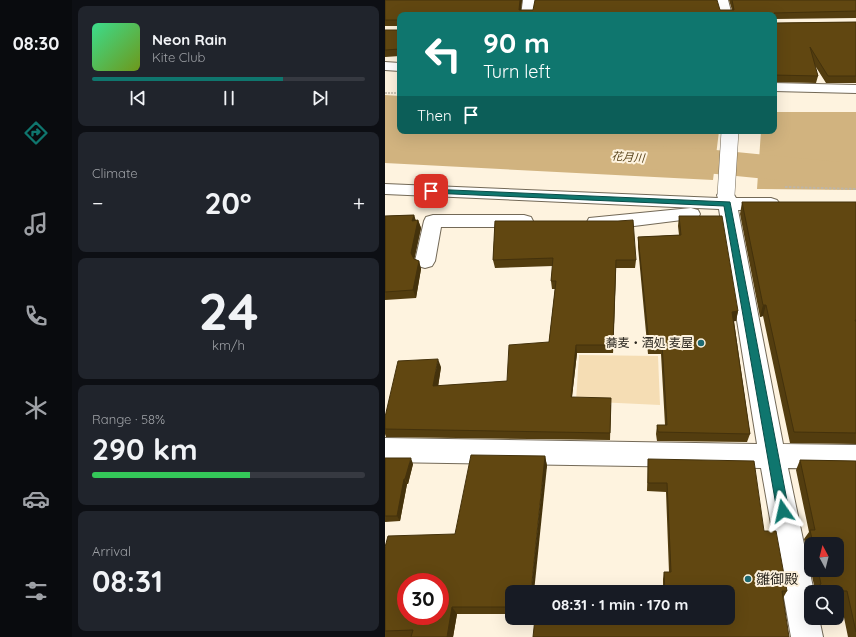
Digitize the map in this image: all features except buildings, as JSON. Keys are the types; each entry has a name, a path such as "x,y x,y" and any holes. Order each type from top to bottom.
{"street":[{"path":"527,12 529,0"},
{"path":"722,0 725,12"},
{"path":"385,66 397,67"},
{"path":"777,87 856,89"},
{"path":"730,134 727,203 772,456 807,637"},
{"path":"385,189 785,204"},
{"path":"579,222 618,222 633,218 727,203"},
{"path":"425,261 433,221 540,222"},
{"path":"385,450 856,457"}],"path":[{"path":"385,93 397,93"}],"shaded area":[{"path":"579,355 658,356 660,405 576,401"}],"water":[{"path":"385,95 397,96 397,134 719,134 713,180 385,163"},
{"path":"777,112 856,112 856,190 757,189 761,134 777,134"}],"waterway":[{"name":"花月川","path":"643,157 716,162 840,174 856,174"}],"place":[{"name":"蕎麦・酒処 麦屋","path":"701,343"},
{"name":"雛御殿","path":"748,579"}],"route":[{"path":"431,191 727,204 783,511"}]}
